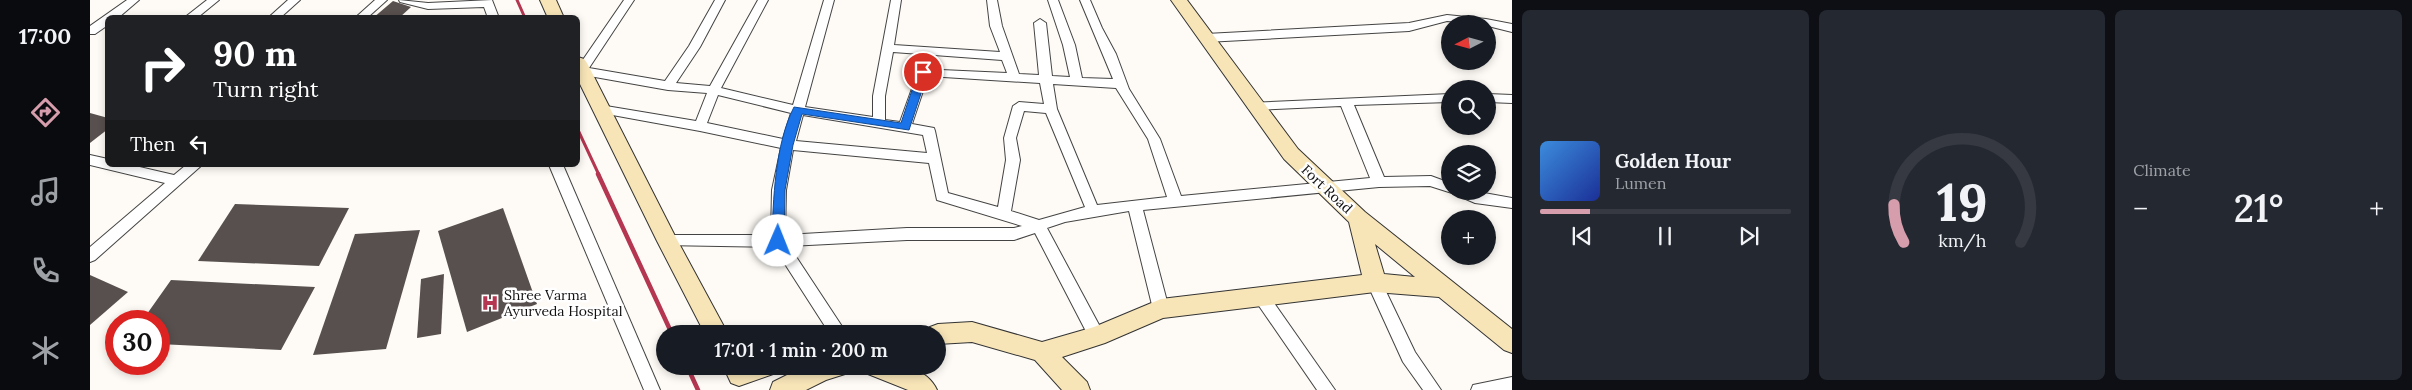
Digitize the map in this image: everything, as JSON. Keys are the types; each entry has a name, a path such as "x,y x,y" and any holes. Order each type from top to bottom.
{"street":[{"path":"113,15 134,0"},
{"path":"193,15 214,0"},
{"path":"277,15 295,0"},
{"path":"364,15 382,0"},
{"path":"404,0 428,6 487,2 493,15"},
{"path":"580,66 629,0"},
{"path":"668,86 694,46 720,0"},
{"path":"700,126 714,90 763,0"},
{"path":"829,0 788,145 779,190 778,241 833,325"},
{"path":"879,123 879,96 896,0"},
{"path":"992,0 996,26 1015,78"},
{"path":"1053,0 1069,45 1077,82"},
{"path":"1085,0 1122,84 1154,139 1176,202"},
{"name":"Fort Road","path":"1178,0 1253,106 1290,154 1358,218 1512,343"},
{"path":"1206,38 1409,27 1447,18 1486,22 1512,28"},
{"path":"105,21 91,31 105,33"},
{"path":"1040,23 1051,109 1092,211"},
{"path":"887,48 1006,56"},
{"path":"580,67 668,86 714,90 798,110 929,131 942,196 1038,225 1097,336"},
{"path":"580,69 712,325"},
{"path":"905,127 923,72 1122,84"},
{"path":"1253,106 1397,98 1441,98"},
{"path":"1496,98 1512,99"},
{"path":"1346,102 1379,182"},
{"path":"1004,214 1014,160 1010,138 1019,106 1051,109"},
{"path":"600,109 700,126 788,145 935,160"},
{"path":"90,160 105,164"},
{"path":"117,167 177,182"},
{"path":"90,256 193,167"},
{"path":"557,167 652,390"},
{"path":"668,241 778,241 907,234 1014,234 1038,225 1092,211 1135,206 1248,196 1322,186 1379,182 1431,181 1441,185"},
{"path":"1490,200 1512,203"},
{"path":"1135,206 1161,309"},
{"path":"1358,218 1375,283 1409,357 1433,390"},
{"path":"1042,352 1097,336 1161,309 1375,283 1442,288"},
{"path":"1262,298 1327,390"},
{"path":"946,334 972,332 1042,352 1078,390"},
{"path":"782,390 811,375"},
{"path":"899,375 915,381 925,390"},
{"path":"1479,390 1503,387"}],"building":[{"path":"393,1 411,7 402,15 377,15"},
{"path":"90,113 105,117 105,131 90,143"},
{"path":"235,204 349,208 319,266 198,261"},
{"path":"503,208 537,304 467,332 438,231"},
{"path":"420,230 386,349 313,355 355,234"},
{"path":"444,274 441,334 417,338 421,279"},
{"path":"90,275 128,292 105,310 90,325"},
{"path":"171,280 315,287 281,350 170,345 170,310 150,310"}],"railway":[{"path":"517,0 524,15"},
{"path":"580,134 599,175"},
{"path":"598,174 668,325"},
{"path":"691,375 698,390"}],"place":[{"name":"Shree Varma Ayurveda Hospital","path":"490,303"}],"route":[{"path":"778,241 779,190 788,145 798,110 905,127 923,72"}]}
